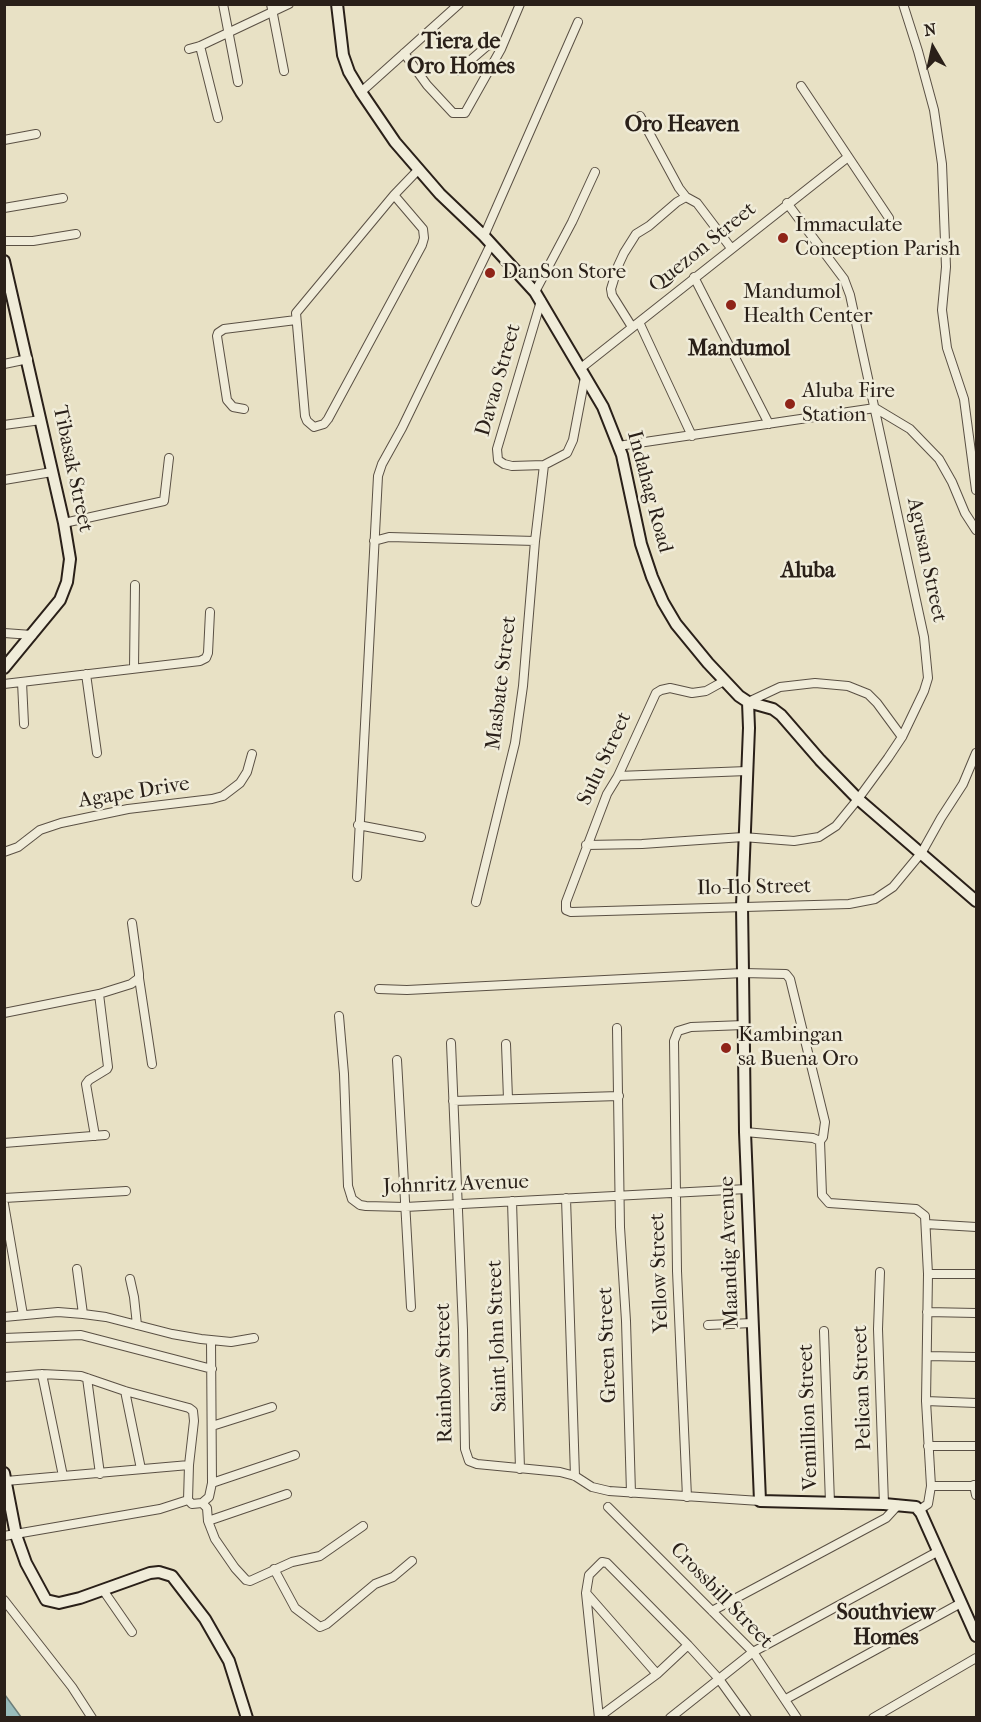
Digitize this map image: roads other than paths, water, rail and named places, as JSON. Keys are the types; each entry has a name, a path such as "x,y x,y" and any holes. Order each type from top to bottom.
{"street":[{"path":"223,4 238,82"},
{"path":"189,49 201,46 229,32 271,8 289,4"},
{"name":"Indahag Road","path":"337,4 343,55 349,72 361,92 395,142 419,170 538,296 603,407 628,476 641,544 652,577 676,624 724,681 748,702 773,709 781,715 858,799 976,901"},
{"path":"361,92 459,4"},
{"path":"404,54 427,85 453,113 465,113 501,49 520,4"},
{"path":"903,4 931,100 942,164 946,267 943,319 948,348 964,399 976,490"},
{"path":"271,8 284,71"},
{"path":"357,877 376,486 382,464 402,428 487,240 578,22"},
{"path":"458,72 486,46 493,44 501,49"},
{"path":"201,46 218,118"},
{"path":"801,86 889,218"},
{"path":"639,116 686,197 697,203 731,248"},
{"path":"4,140 36,134"},
{"name":"Quezon Street","path":"583,372 694,277 848,157"},
{"path":"394,195 423,229 422,245 328,419 319,426 310,426 305,416 296,313 394,195 419,170"},
{"path":"538,296 595,172"},
{"path":"686,197 668,208 649,226 636,234 618,266 611,289 612,295 636,325 693,436"},
{"path":"4,208 63,198"},
{"name":"Agusan Street","path":"586,845 642,844 743,837 794,841 819,837 836,826 858,799 902,737 924,691 928,678 927,658 848,287 787,203"},
{"path":"4,241 33,241 76,234"},
{"name":"Tibasak Street","path":"4,261 9,300 28,359 70,559 67,582 60,600 4,668"},
{"path":"694,277 769,424"},
{"name":"Davao Street","path":"538,296 496,455 498,460 512,466 544,465 567,453 570,448 583,372"},
{"path":"244,409 233,407 227,399 218,333 224,329 296,320"},
{"path":"4,364 28,359"},
{"path":"618,446 875,408 910,429 939,459 952,482 964,513 976,530"},
{"path":"4,425 41,420"},
{"path":"64,522 164,501 169,458"},
{"name":"Masbate Street","path":"476,902 515,743 523,687 535,541 544,465"},
{"path":"4,480 52,472"},
{"path":"374,541 389,537 535,541"},
{"path":"134,668 135,585"},
{"path":"4,684 191,663 206,658 210,612"},
{"path":"4,633 33,635"},
{"path":"86,674 97,753"},
{"name":"Sulu Street","path":"566,910 566,902 586,845 609,788 618,776 656,693 670,688 692,693 706,691 724,681"},
{"path":"22,682 24,724"},
{"path":"748,702 780,687 814,683 848,686 868,694 902,737"},
{"name":"Maandig Avenue","path":"748,702 749,728 743,837 742,973 745,1132 760,1502"},
{"name":"Ilo-Ilo Street","path":"566,910 571,912 849,904 875,899 893,887 922,852 940,818 963,784 976,753"},
{"name":"Agape Drive","path":"4,852 18,847 40,830 85,817 222,796 240,783 247,772 252,754"},
{"path":"618,776 747,771"},
{"path":"358,825 421,837"},
{"path":"132,923 152,1064"},
{"path":"379,989 407,990 742,973 784,973 790,979 825,1122 823,1137 820,1141 822,1195 825,1200 834,1204 916,1209 925,1216 928,1274 926,1401 931,1486 928,1504 919,1510"},
{"path":"4,1013 99,994 131,984 139,978"},
{"path":"95,1136 86,1084 108,1067 99,994"},
{"name":"Johnritz Avenue","path":"339,1016 348,1176 350,1195 356,1203 366,1206 405,1207 747,1189"},
{"name":"Yellow Street","path":"687,1497 676,1194 675,1035 683,1029 744,1025"},
{"name":"Green Street","path":"617,1028 620,1195 631,1493"},
{"name":"Rainbow Street","path":"451,1043 466,1454 469,1461 477,1464 560,1472 575,1476 592,1487 609,1491 760,1502"},
{"path":"506,1044 508,1099"},
{"path":"397,1060 411,1307"},
{"path":"453,1101 619,1096"},
{"path":"745,1132 813,1138 820,1141"},
{"path":"4,1143 105,1135"},
{"path":"4,1198 126,1191"},
{"path":"566,1198 575,1476"},
{"name":"Saint John Street","path":"512,1201 520,1469"},
{"path":"4,1204 23,1315"},
{"path":"926,1224 976,1227"},
{"path":"77,1269 83,1314"},
{"name":"Pelican Street","path":"880,1272 878,1329 884,1504"},
{"path":"928,1274 976,1274"},
{"path":"130,1279 137,1325"},
{"path":"4,1317 58,1312 83,1314 106,1317 172,1334 211,1340 242,1341 254,1338"},
{"path":"927,1312 976,1313"},
{"path":"708,1325 752,1323"},
{"name":"Vemillion Street","path":"824,1330 830,1503"},
{"path":"4,1338 81,1335 212,1369"},
{"path":"4,1377 42,1374 87,1378 189,1408 193,1412 194,1421 188,1500 192,1504 202,1503 208,1497 212,1483 211,1340"},
{"path":"928,1356 976,1357"},
{"path":"42,1374 63,1476"},
{"path":"87,1378 100,1473"},
{"path":"125,1391 141,1469"},
{"path":"926,1401 976,1403"},
{"path":"212,1426 273,1407"},
{"path":"928,1446 976,1446"},
{"path":"212,1483 295,1455"},
{"path":"189,1465 63,1476 5,1477 10,1536 46,1600 51,1603 65,1602 150,1573 159,1572 172,1576 205,1619 229,1661 247,1718"},
{"path":"931,1486 975,1485 976,1495"},
{"path":"208,1521 287,1494"},
{"path":"10,1536 160,1509 188,1500"},
{"path":"760,1502 898,1504 912,1506 919,1510 976,1636"},
{"path":"202,1503 207,1508 208,1521 215,1539 246,1580 250,1581 292,1562 320,1557 363,1526"},
{"path":"712,1611 886,1518 898,1504"},
{"name":"Crossbill Street","path":"608,1507 753,1652 797,1718"},
{"path":"670,1718 753,1652 937,1552"},
{"path":"274,1569 296,1608 320,1627 327,1624 375,1584 393,1577 412,1561"},
{"path":"599,1717 586,1593 589,1575 602,1562 607,1563 688,1645 719,1679 746,1717"},
{"path":"103,1590 132,1632"},
{"path":"586,1593 657,1674"},
{"path":"4,1599 72,1687 92,1718"},
{"path":"786,1699 961,1603"},
{"path":"599,1717 657,1674 688,1645"},
{"path":"873,1718 976,1658"}],"water":[{"path":"5,1695 21,1717 5,1717"}],"place":[{"name":"Immaculate Conception Parish","path":"783,238"},
{"name":"DanSon Store","path":"490,273"},
{"name":"Mandumol Health Center","path":"731,305"},
{"name":"Aluba Fire Station","path":"790,404"},
{"name":"Kambingan sa Buena Oro","path":"726,1048"}],"district":[{"name":"Tiera de Oro Homes","path":"461,56"},
{"name":"Oro Heaven","path":"682,126"},
{"name":"Mandumol","path":"739,350"},
{"name":"Aluba","path":"808,572"},
{"name":"Southview Homes","path":"886,1626"}]}
